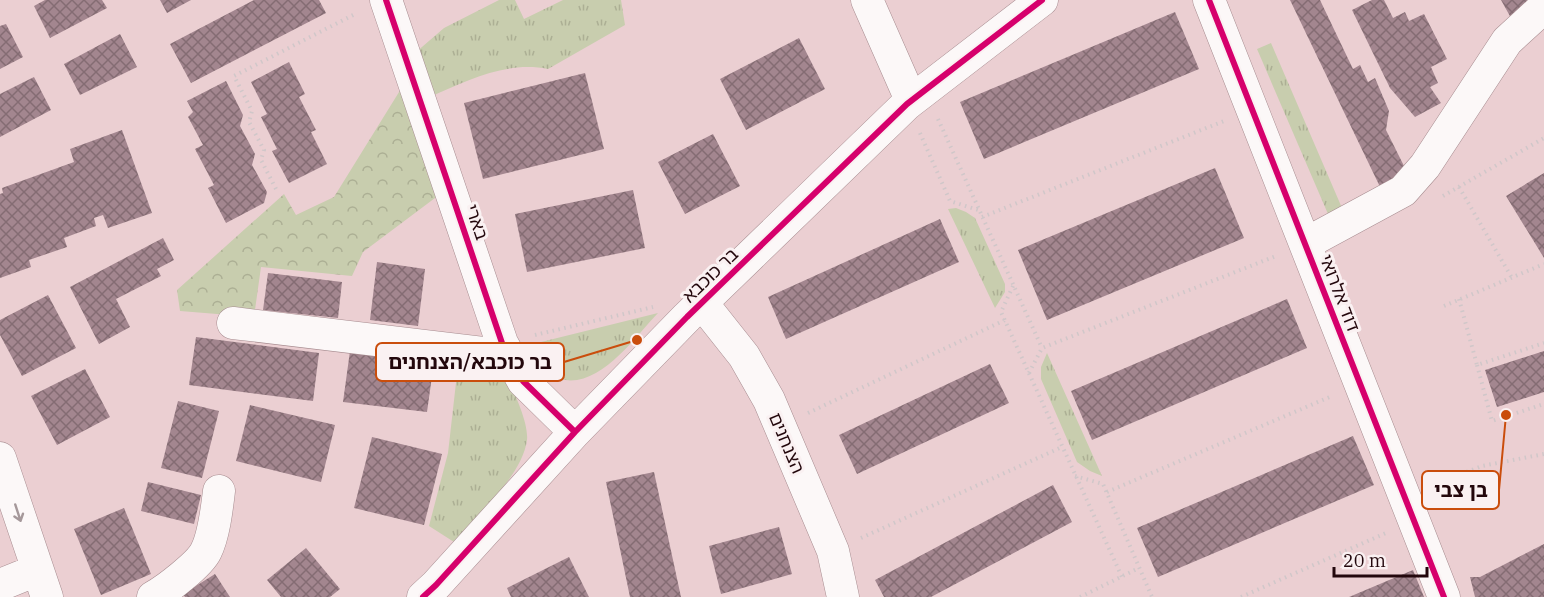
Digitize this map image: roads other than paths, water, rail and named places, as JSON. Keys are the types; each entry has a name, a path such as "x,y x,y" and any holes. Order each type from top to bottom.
{"street":[{"path":"867,0 914,98"},
{"name":"בר כוכבא","path":"423,597 575,432 694,310 914,98 1042,0"},
{"name":"דוד אלרואי","path":"1209,0 1444,597"},
{"name":"בארי","path":"373,5 506,350 523,381 575,432"},
{"path":"1305,244 1403,191 1425,166 1507,41 1544,7"},
{"name":"הצנחנים","path":"694,310 744,356 769,400 833,551 843,597"},
{"path":"233,322 506,350"},
{"path":"0,458 42,583 0,585"},
{"path":"153,597 166,590 206,552 217,509 219,490"}],"place":[{"name":"בר כוכבא/הצנחנים","path":"637,340"},
{"name":"בן צבי","path":"1506,415"}]}
